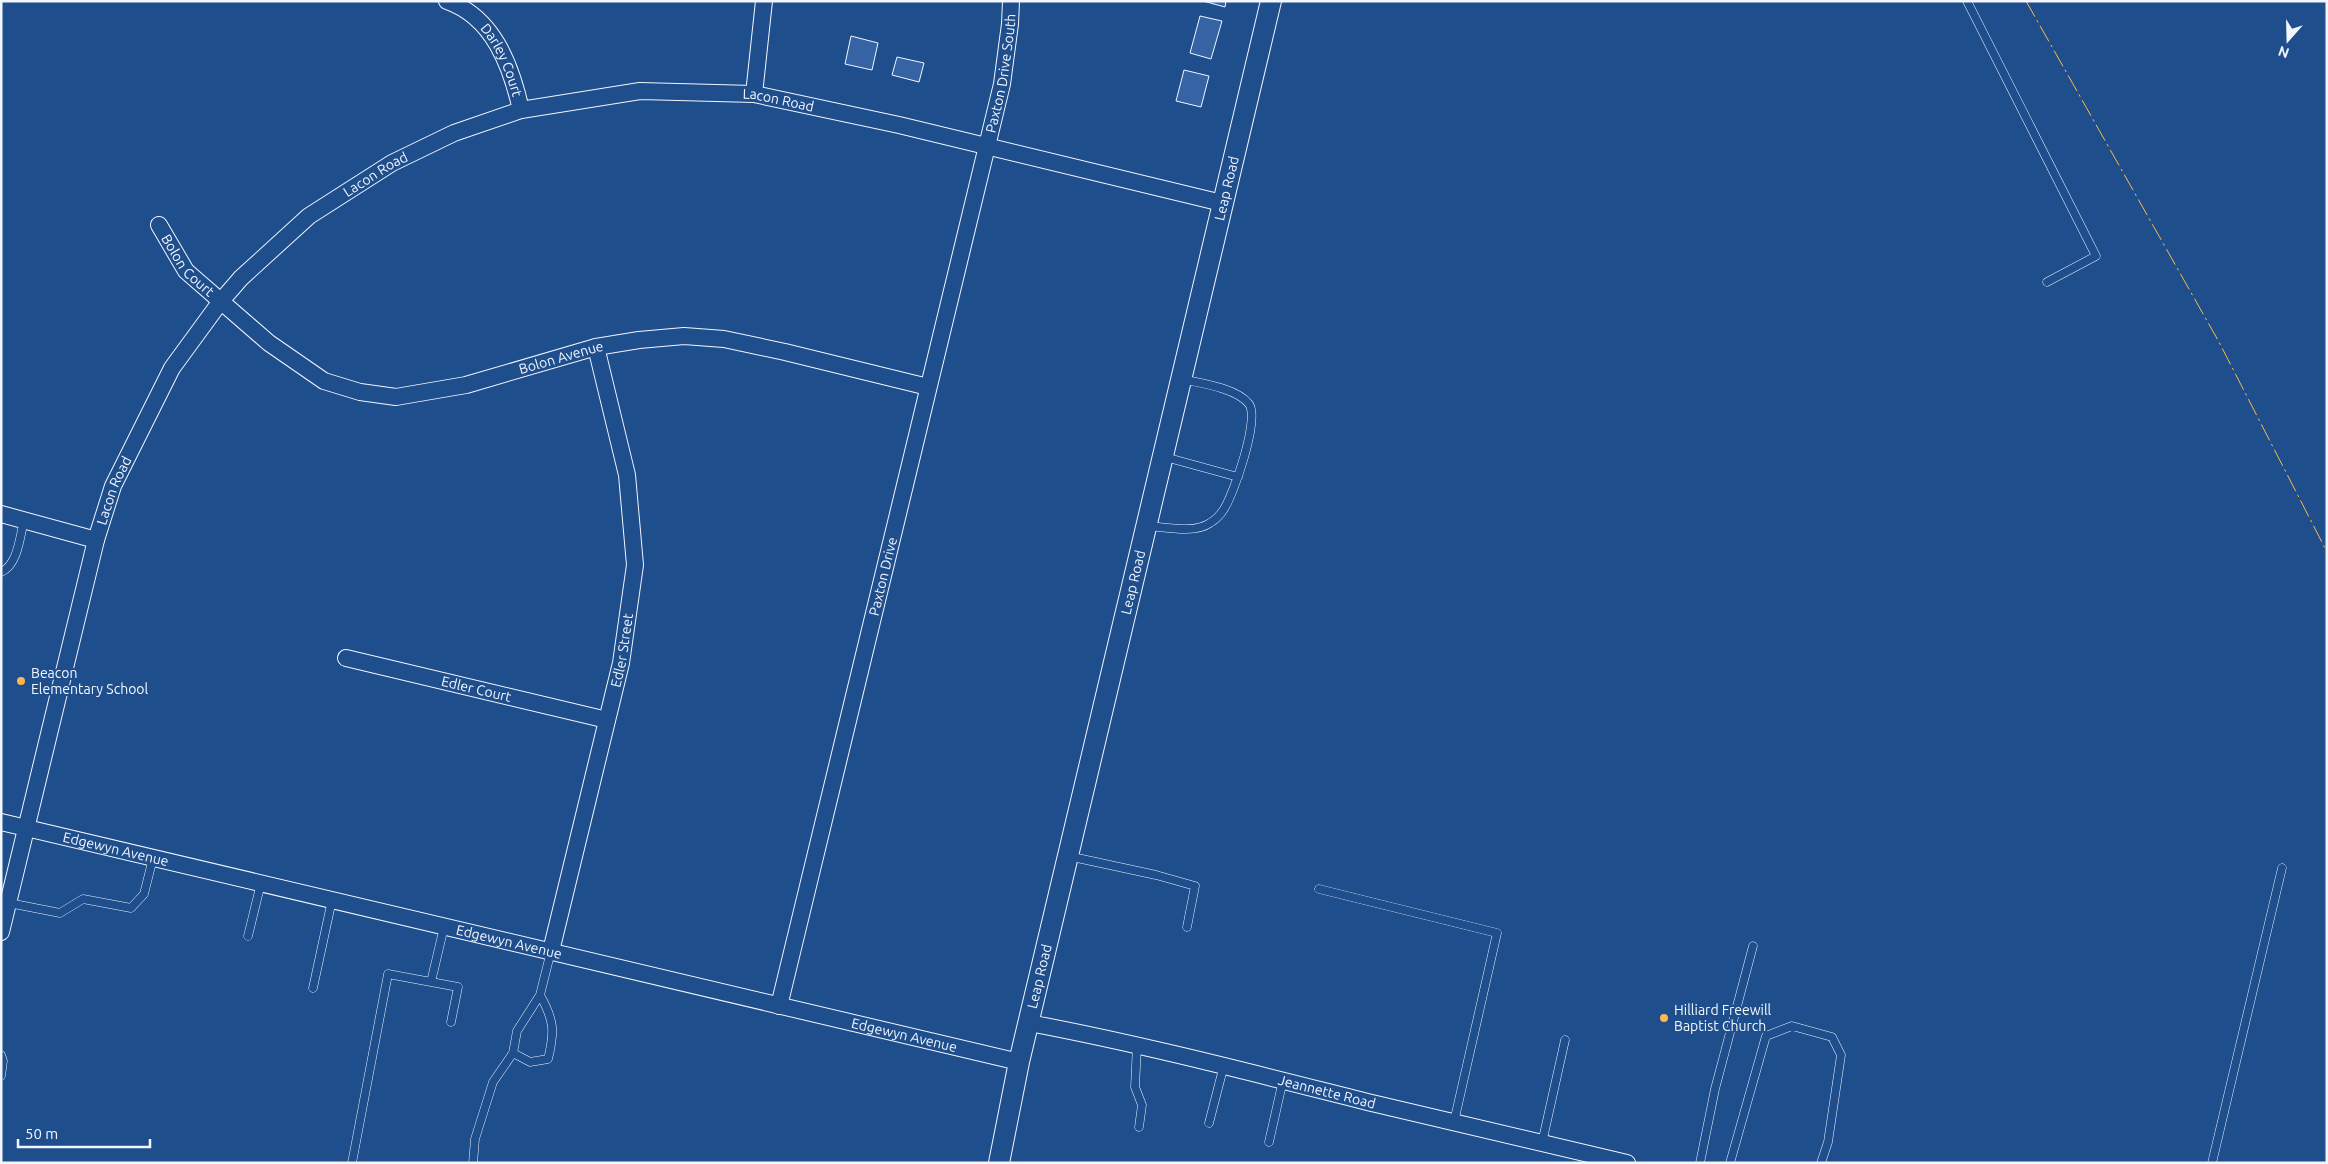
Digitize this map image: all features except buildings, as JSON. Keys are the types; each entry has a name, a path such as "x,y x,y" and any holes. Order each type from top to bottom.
{"street":[{"name":"Darley Court","path":"446,1 475,17 490,33 503,54 517,92 521,110"},
{"path":"754,94 764,1"},
{"name":"Paxton Drive South","path":"987,146 1002,84 1011,1"},
{"name":"Leap Road","path":"1000,1163 1019,1062 1271,1"},
{"name":"Lacon Road","path":"1,932 96,540 112,486 172,368 221,301 241,278 309,216 401,159 454,132 521,110 640,91 754,94 987,146 1222,203"},
{"name":"Paxton Drive","path":"779,1006 987,146"},
{"name":"Bolon Court","path":"159,225 186,271 221,301"},
{"name":"Bolon Avenue","path":"221,301 269,343 324,380 360,392 396,397 466,385 596,347 639,340 684,336 724,339 928,387"},
{"name":"Edler Street","path":"551,951 621,663 635,565 627,475 596,347"},
{"path":"1,514 96,540"},
{"name":"Edler Court","path":"346,658 607,720"},
{"name":"Edgewyn Avenue","path":"1,822 1019,1062"},
{"name":"Jeannette Road","path":"1029,1023 1224,1065 1627,1163"}],"lane":[{"path":"1967,1 2096,256 2047,282"},
{"path":"1146,526 1184,530 1209,524 1224,510 1238,477 1252,422 1250,405 1241,396 1213,386 1181,380"},
{"path":"1163,457 1238,477"},
{"path":"1,572 7,570 12,562 24,520"},
{"path":"1068,856 1156,875 1195,886 1187,927"},
{"path":"8,903 60,913 83,899 131,908 144,894 153,858"},
{"path":"2212,1163 2282,868"},
{"path":"248,936 261,884"},
{"path":"1319,888 1497,933 1454,1122"},
{"path":"313,988 332,900"},
{"path":"431,982 444,927"},
{"path":"1700,1163 1715,1089 1753,946"},
{"path":"473,1163 475,1139 493,1082 513,1054 517,1031 540,995 551,951"},
{"path":"352,1163 388,974 458,987 451,1022"},
{"path":"513,1054 530,1062 548,1059 553,1041 551,1015 540,995"},
{"path":"1730,1163 1766,1036 1792,1026 1832,1037 1841,1055 1828,1142 1821,1163"},
{"path":"1542,1143 1566,1040"},
{"path":"1137,1045 1135,1087 1142,1105 1139,1127"},
{"path":"1,1055 3,1061 1,1076"},
{"path":"1210,1123 1224,1065"},
{"path":"1269,1142 1283,1080"}],"power":[{"path":"2026,1 2219,342 2327,552"}],"place":[{"name":"Beacon Elementary School","path":"21,681"},
{"name":"Hilliard Freewill Baptist Church","path":"1664,1018"}]}
